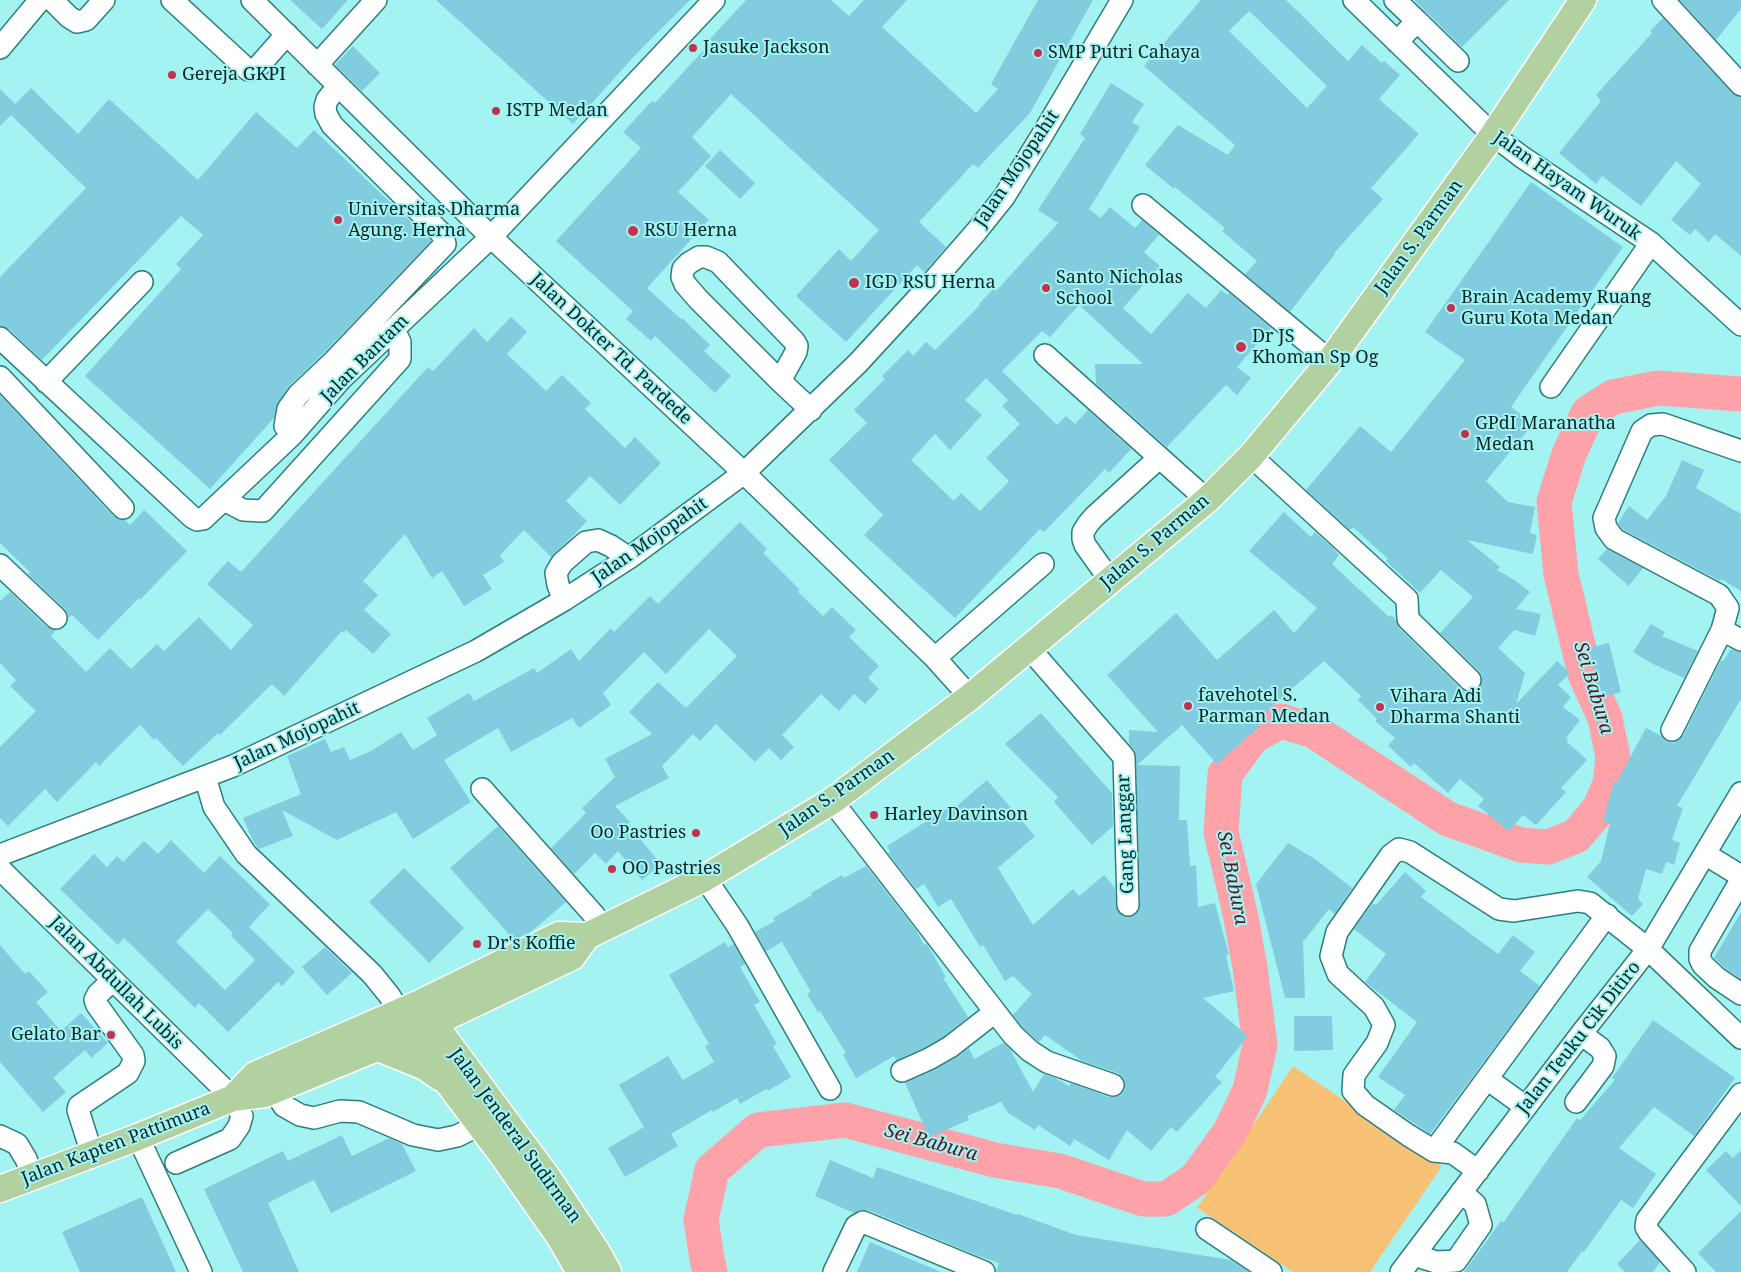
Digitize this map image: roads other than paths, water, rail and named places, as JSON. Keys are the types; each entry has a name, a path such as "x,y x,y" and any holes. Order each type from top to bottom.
{"main road":[{"name":"Jalan S. Parman","path":"416,1017 572,957 595,932 705,878 832,801 970,697 1207,500 1251,456 1330,361 1492,135 1583,0"},
{"name":"Jalan Kapten Pattimura","path":"0,1189 138,1137 233,1098 274,1091 376,1047 416,1017"},
{"name":"Jalan Kapten Pattimura","path":"233,1098 255,1075 416,1017"},
{"name":"Jalan Jenderal Sudirman","path":"416,1017 448,1083 503,1156 553,1228 580,1272"},
{"name":"Jalan Jenderal Sudirman","path":"416,1017 548,1178 592,1244 608,1272"},
{"path":"376,1047 425,1068 448,1083"}],"street":[{"path":"0,48 40,0"},
{"path":"52,0 68,18 77,22 86,20 104,0"},
{"path":"172,0 245,68 250,70 256,68 286,34"},
{"name":"Jalan Dokter Td. Pardede","path":"252,0 491,238 744,473 934,658 970,697"},
{"path":"317,65 376,0"},
{"name":"Jalan Bantam","path":"0,338 192,517 197,520 203,519 292,434 337,371 394,330 491,238 714,0"},
{"name":"Jalan Mojopahit","path":"0,854 233,766 476,651 564,600 629,558 744,473 858,363 976,232 1004,196 1122,0"},
{"name":"Jalan Hayam Wuruk","path":"1354,0 1492,135 1651,243 1741,325"},
{"path":"1395,0 1458,61"},
{"path":"1663,0 1741,84"},
{"path":"1398,42 1417,21"},
{"path":"337,371 444,245 443,235 332,125 326,114 325,106 327,100 338,86"},
{"path":"378,170 400,148"},
{"path":"424,216 446,194"},
{"path":"1143,205 1330,361"},
{"path":"1550,387 1651,243"},
{"path":"780,381 796,352 797,346 794,341 718,262 706,257 699,257 689,263 683,270 682,277 685,284 780,381 811,410"},
{"path":"46,382 142,282"},
{"path":"224,500 243,510 263,511 400,359 400,342 394,330"},
{"path":"1045,355 1207,500"},
{"path":"0,377 123,508"},
{"path":"1672,730 1722,630 1728,608 1722,598 1614,539 1606,528 1604,518 1642,431 1651,425 1663,424 1741,451"},
{"path":"1251,456 1406,598 1408,619 1470,680"},
{"path":"1110,580 1085,545 1083,532 1094,517 1159,458"},
{"path":"564,600 556,573 562,563 586,542 598,540 629,558"},
{"path":"934,658 1043,564"},
{"path":"0,565 56,618"},
{"path":"1722,630 1741,640"},
{"name":"Gang Langgar","path":"1029,648 1124,757 1128,905"},
{"path":"205,777 214,807 246,854 372,974 389,995 416,1017"},
{"path":"482,789 594,916 595,932"},
{"name":"Jalan Teuku Cik Ditiro","path":"1401,1272 1581,1034 1648,949 1741,793"},
{"path":"832,801 1013,1035 1030,1051 1047,1062 1113,1085"},
{"path":"1478,1171 1453,1153 1434,1151 1365,1105 1353,1091 1354,1075 1377,1043 1384,1025 1374,1007 1338,974 1331,956 1337,932 1391,855 1399,849 1410,852 1499,909 1514,911 1578,902 1590,903 1648,949 1741,1038"},
{"path":"1704,854 1741,876"},
{"name":"Jalan Abdullah Lubis","path":"0,869 233,1098"},
{"path":"705,878 737,925 830,1089"},
{"path":"1741,880 1700,951 1700,959 1703,965 1717,978 1741,994"},
{"path":"1434,1151 1607,915"},
{"path":"92,1154 78,1110 79,1106 128,1073 134,1061 133,1055 97,1006 95,1000 98,994 113,980"},
{"path":"902,1071 930,1059 950,1047 995,1012"},
{"path":"1576,1102 1603,1066 1605,1056 1600,1048 1581,1034"},
{"path":"1487,1079 1526,1106"},
{"path":"274,1091 284,1106 300,1115 314,1118 340,1111 359,1112 413,1135 438,1140 457,1136 479,1125"},
{"path":"1684,1272 1649,1232 1646,1227 1647,1220 1741,1094"},
{"path":"176,1163 230,1139 240,1126 242,1116 233,1098"},
{"path":"0,1136 17,1144 26,1159 33,1177"},
{"path":"138,1137 201,1272"},
{"path":"1414,1255 1436,1262 1456,1261 1481,1224 1475,1204 1462,1192"},
{"path":"834,1272 856,1226 863,1222 984,1272"},
{"path":"1207,1229 1271,1272"}],"waterway":[{"name":"Sei Babura","path":"710,1272 701,1220 712,1170 758,1130 845,1120 995,1160 1060,1171 1143,1199 1166,1199 1196,1179 1230,1132 1250,1090 1260,1045 1250,967 1240,913 1221,832 1225,774 1253,736 1281,721 1314,731 1448,819 1521,845 1548,847 1576,836 1599,809 1610,784 1613,757 1605,718 1585,674 1561,574 1554,502 1569,454 1588,413 1613,397 1658,388 1741,394"}],"place":[{"name":"Jasuke Jackson","path":"693,48"},
{"name":"SMP Putri Cahaya","path":"1038,53"},
{"name":"Gereja GKPI","path":"172,75"},
{"name":"ISTP Medan","path":"496,111"},
{"name":"Universitas Dharma Agung. Herna","path":"338,220"},
{"name":"RSU Herna","path":"633,231"},
{"name":"IGD RSU Herna","path":"854,283"},
{"name":"Santo Nicholas School","path":"1046,288"},
{"name":"Brain Academy Ruang Guru Kota Medan","path":"1451,308"},
{"name":"Dr JS Khoman Sp Og","path":"1241,347"},
{"name":"GPdI Maranatha Medan","path":"1465,434"},
{"name":"favehotel S. Parman Medan","path":"1188,706"},
{"name":"Vihara Adi Dharma Shanti","path":"1380,707"},
{"name":"Harley Davinson","path":"874,815"},
{"name":"Oo Pastries","path":"696,833"},
{"name":"OO Pastries","path":"612,869"},
{"name":"Dr's Koffie","path":"477,944"},
{"name":"Gelato Bar","path":"111,1035"}]}
